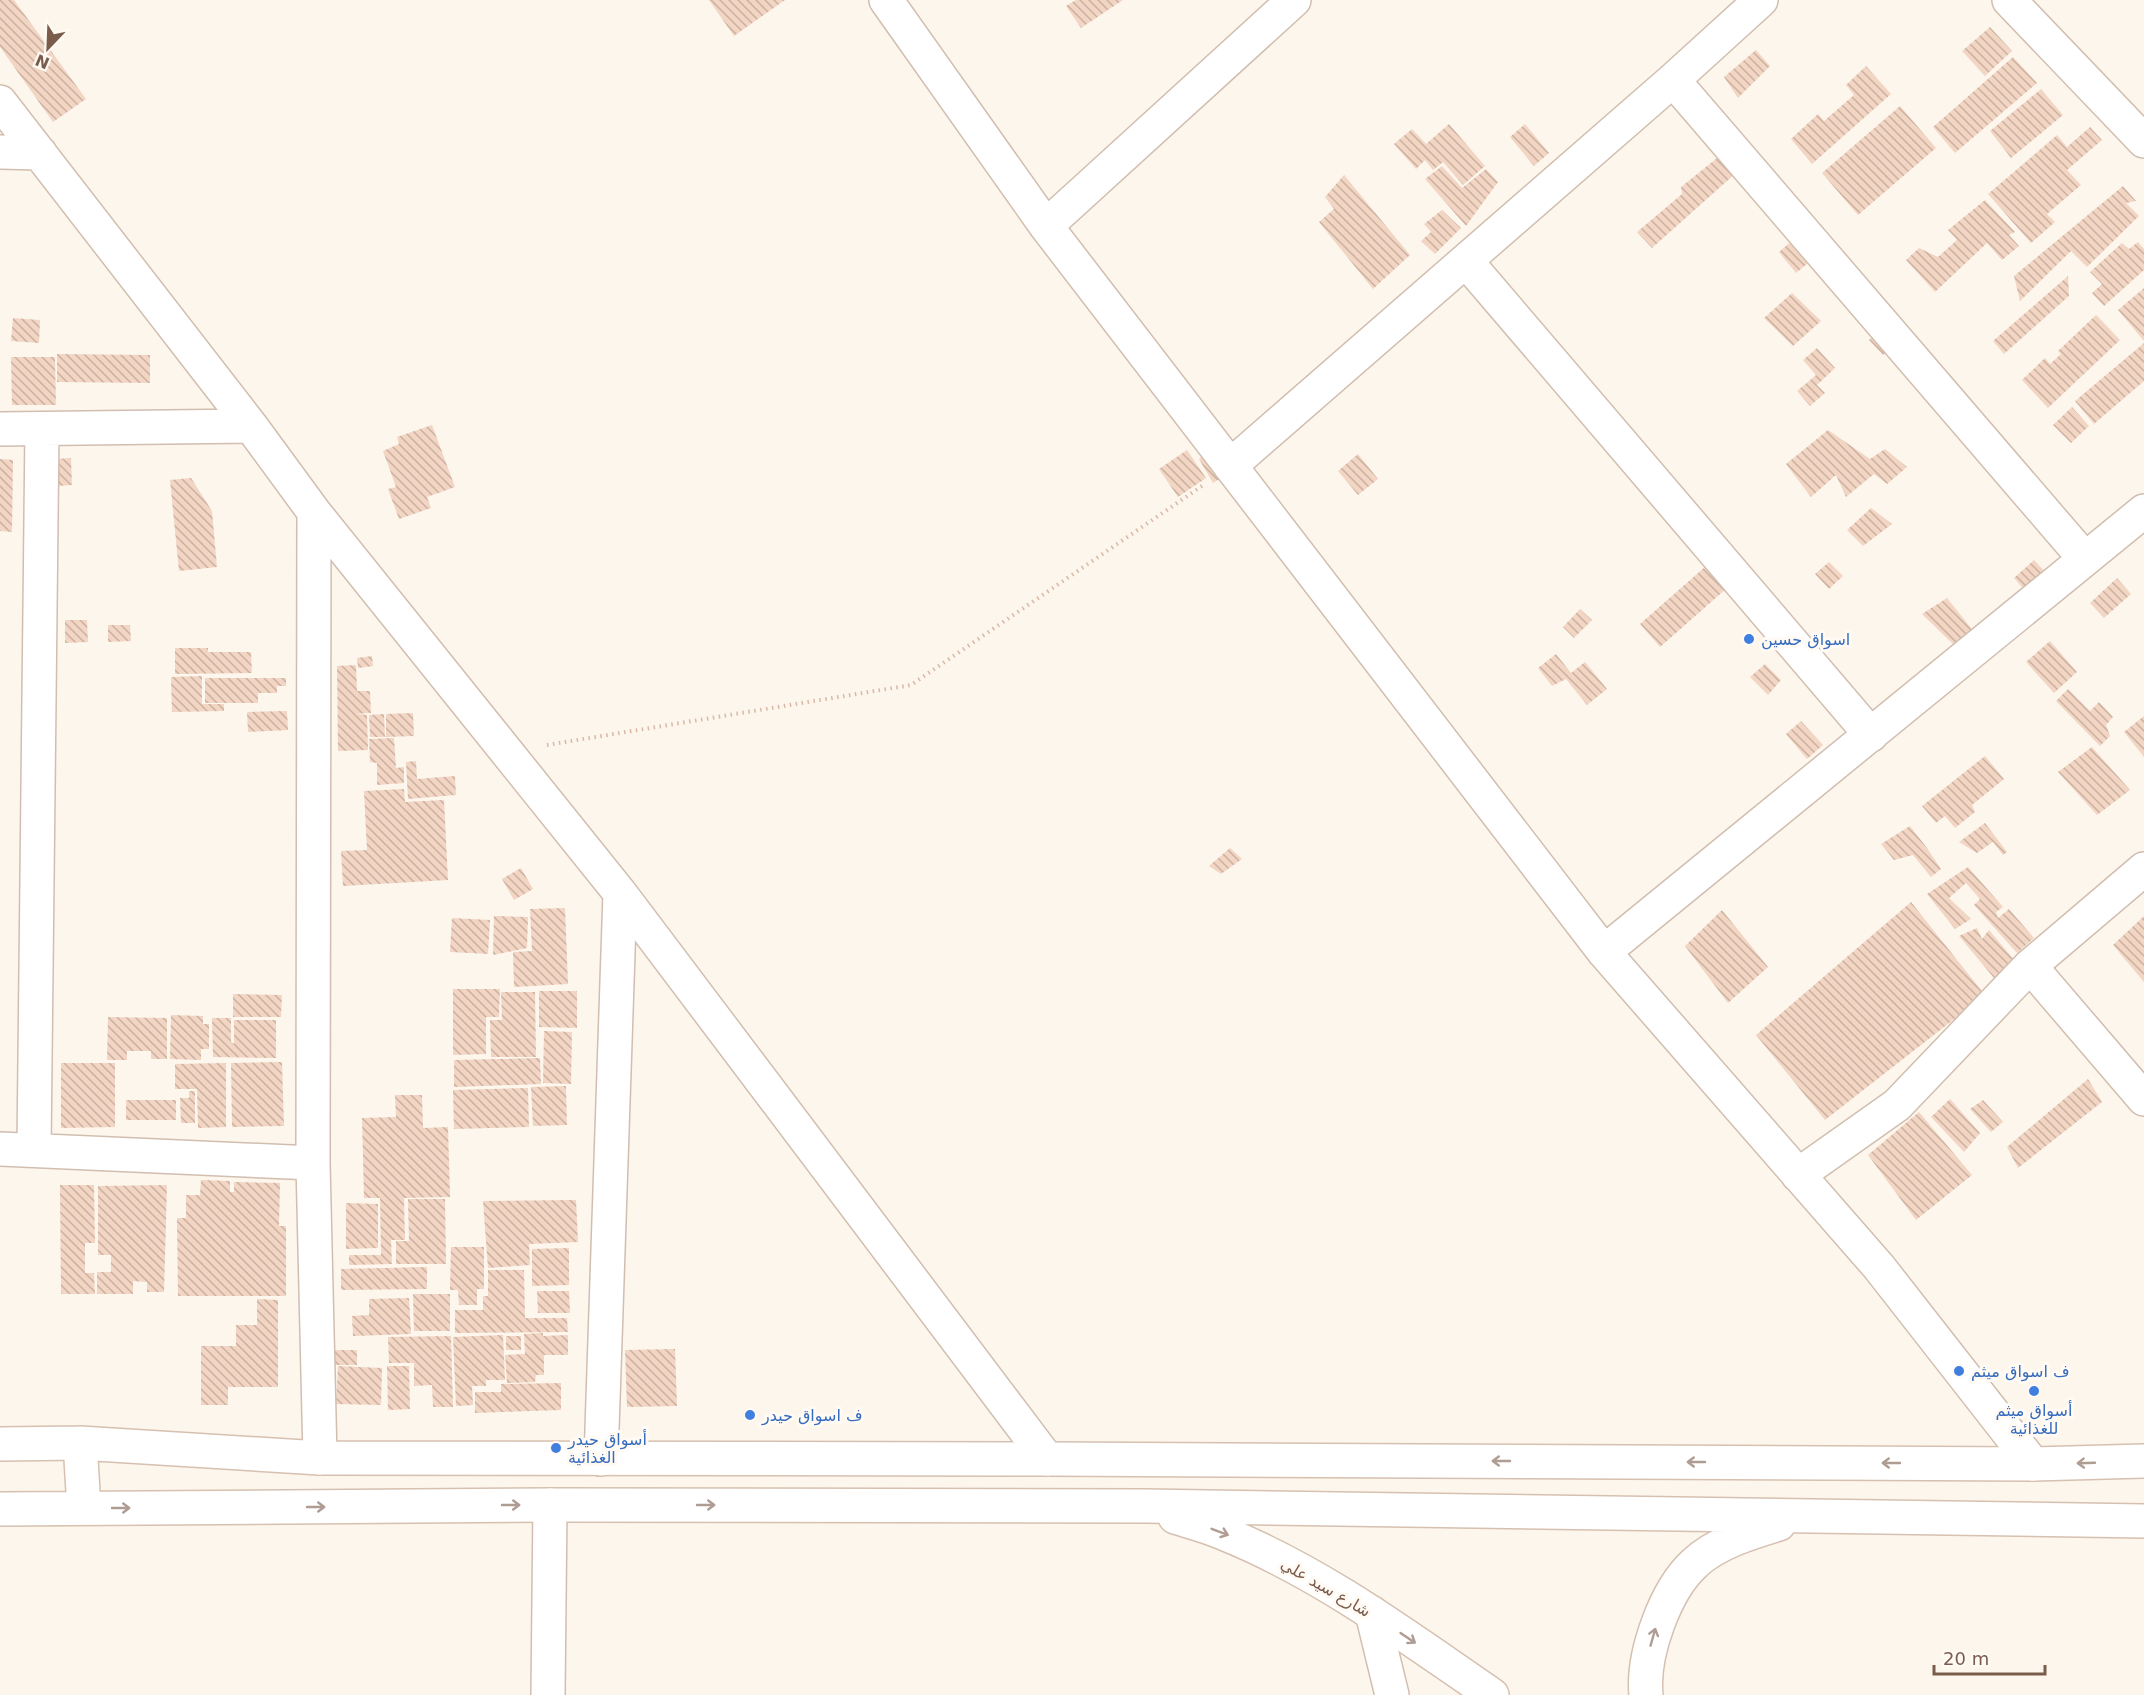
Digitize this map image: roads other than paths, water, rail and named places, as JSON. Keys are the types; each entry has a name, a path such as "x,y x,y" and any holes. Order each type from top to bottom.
{"street":[{"path":"886,0 1046,226 1604,952 1879,1267 2033,1464"},
{"path":"1046,226 1294,0"},
{"path":"1230,466 1761,0"},
{"path":"2009,0 2144,141"},
{"path":"1672,80 2085,559"},
{"path":"0,102 251,426 314,512 620,893 1047,1459"},
{"path":"0,152 40,153"},
{"path":"1466,261 1871,735"},
{"path":"0,429 251,426"},
{"path":"34,1149 42,429"},
{"path":"1604,952 2144,511"},
{"path":"314,512 313,1163 320,1458"},
{"path":"1798,1175 1897,1105 2030,966 2144,869"},
{"path":"601,1459 620,893"},
{"path":"2030,966 2144,1099"},
{"path":"0,1149 313,1163"},
{"path":"80,1443 84,1508"},
{"path":"0,1444 80,1443 320,1458 2033,1464 2144,1461"},
{"path":"548,1695 550,1505"},
{"path":"0,1509 550,1505 1145,1506 2144,1521"},
{"name":"شارع سيد علي","path":"1145,1506 1223,1533 1297,1568 1372,1613 1492,1695"},
{"path":"1646,1695 1652,1638 1679,1582 1695,1562 1724,1544 1754,1531 1802,1517"},
{"path":"1372,1613 1392,1695"}],"place":[{"name":"اسواق حسين","path":"1749,639"},
{"name":"ف اسواق ميثم","path":"1959,1371"},
{"name":"أسواق ميثم للغذائية","path":"2034,1391"},
{"name":"ف اسواق حيدر","path":"750,1415"},
{"name":"أسواق حيدر الغذائية","path":"556,1448"}]}
